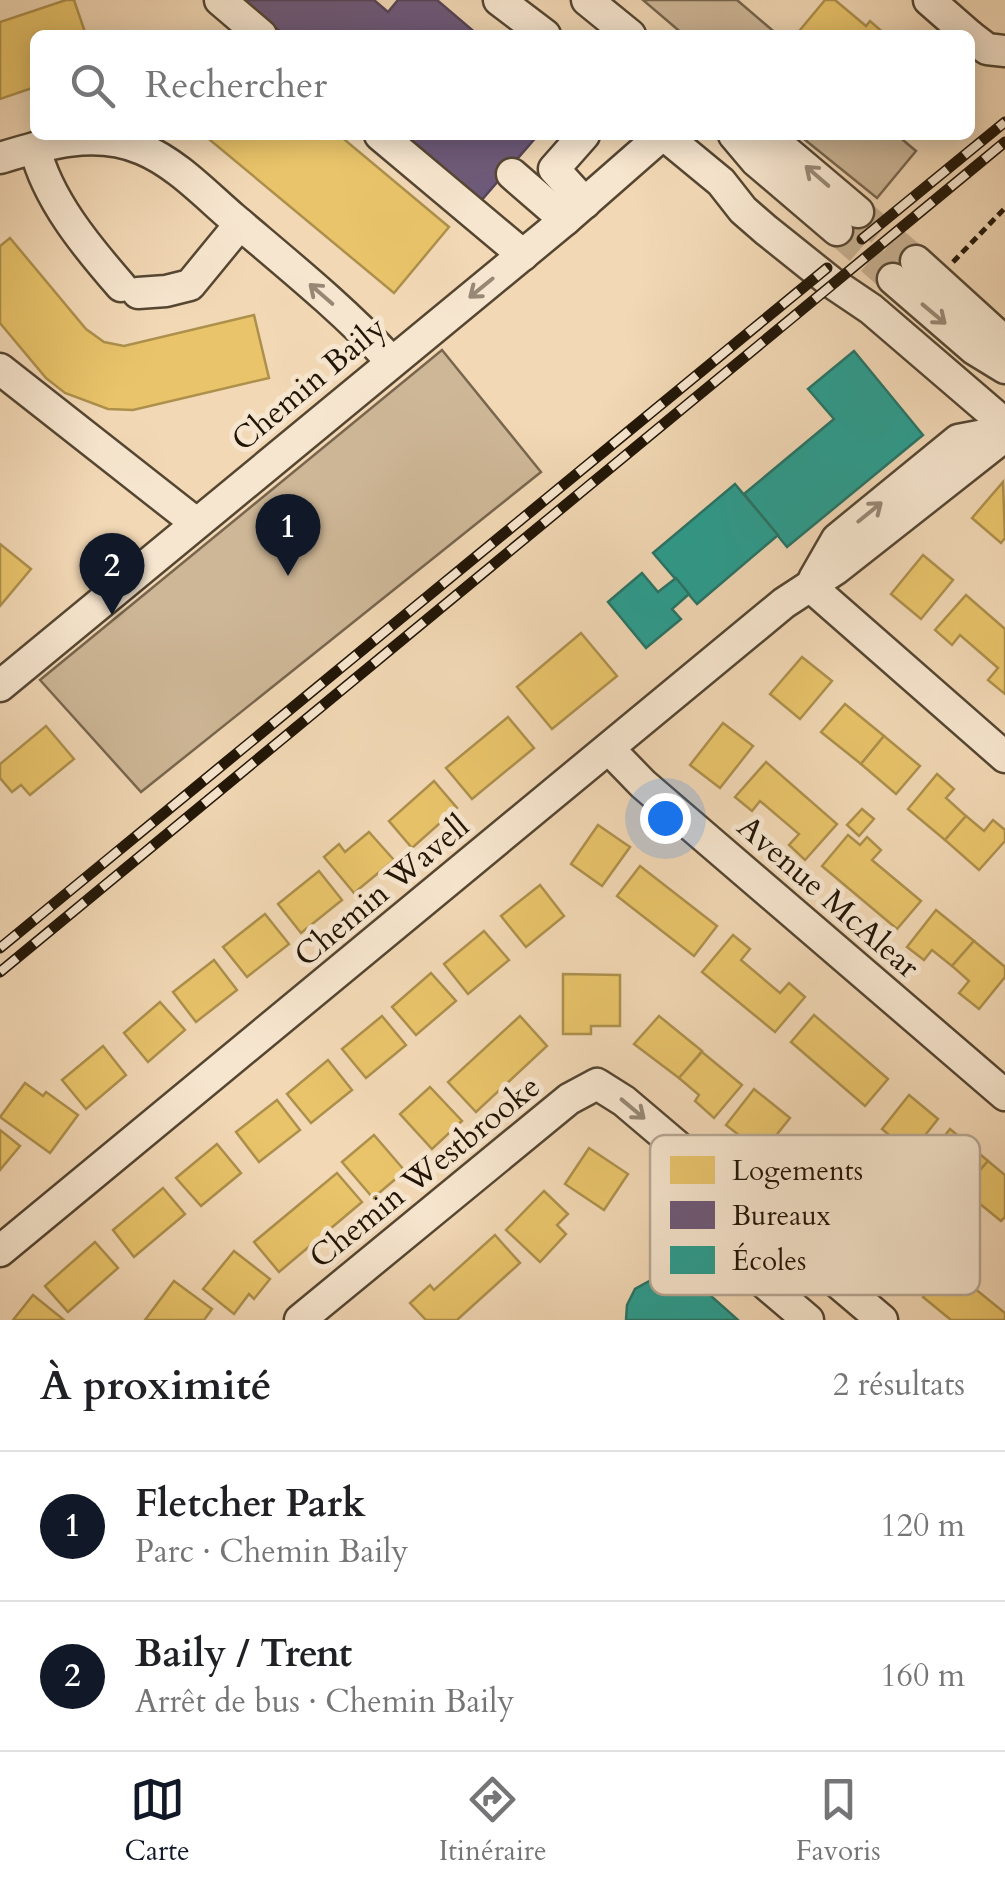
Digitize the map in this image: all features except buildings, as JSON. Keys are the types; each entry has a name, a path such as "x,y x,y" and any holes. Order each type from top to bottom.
{"street":[{"path":"220,0 255,30"},
{"path":"588,0 624,30"},
{"path":"928,0 967,30"},
{"path":"0,158 82,140"},
{"path":"93,140 142,149 166,163 360,327 391,362"},
{"path":"386,140 522,255"},
{"path":"575,211 554,170 580,140"},
{"name":"Chemin Baily","path":"0,686 657,140"},
{"path":"669,140 720,182 748,215 871,308 1005,430"},
{"path":"738,140 756,161 847,221 771,140"},
{"path":"35,148 41,173 61,206 130,290 166,291 190,284 240,224"},
{"path":"512,174 575,211"},
{"path":"1005,342 904,270 974,349 1005,368"},
{"path":"0,369 196,523"},
{"name":"Chemin Wavell","path":"0,1250 784,602 810,586 1005,430"},
{"path":"810,586 1005,757"},
{"name":"Avenue McAlear","path":"608,749 642,784 1005,1095"},
{"name":"Chemin Westbrooke","path":"300,1320 569,1099 597,1084 664,1135"},
{"path":"779,1295 799,1312"},
{"path":"852,1295 882,1320"}],"path":[{"path":"948,268 1005,208"}],"shaded area":[{"path":"643,0 737,0 772,30 678,30"},
{"path":"805,140 903,140 916,151 877,198"},
{"path":"442,350 541,472 141,792 40,680"}],"tunnel":[{"path":"858,212 916,261"},
{"path":"837,230 893,279"}],"railway":[{"path":"862,239 1005,122"},
{"path":"0,972 1005,142"},
{"path":"0,948 827,268"}],"place":[{"name":"Fletcher Park","path":"288,576"},
{"name":"Baily / Trent","path":"112,615"}]}
